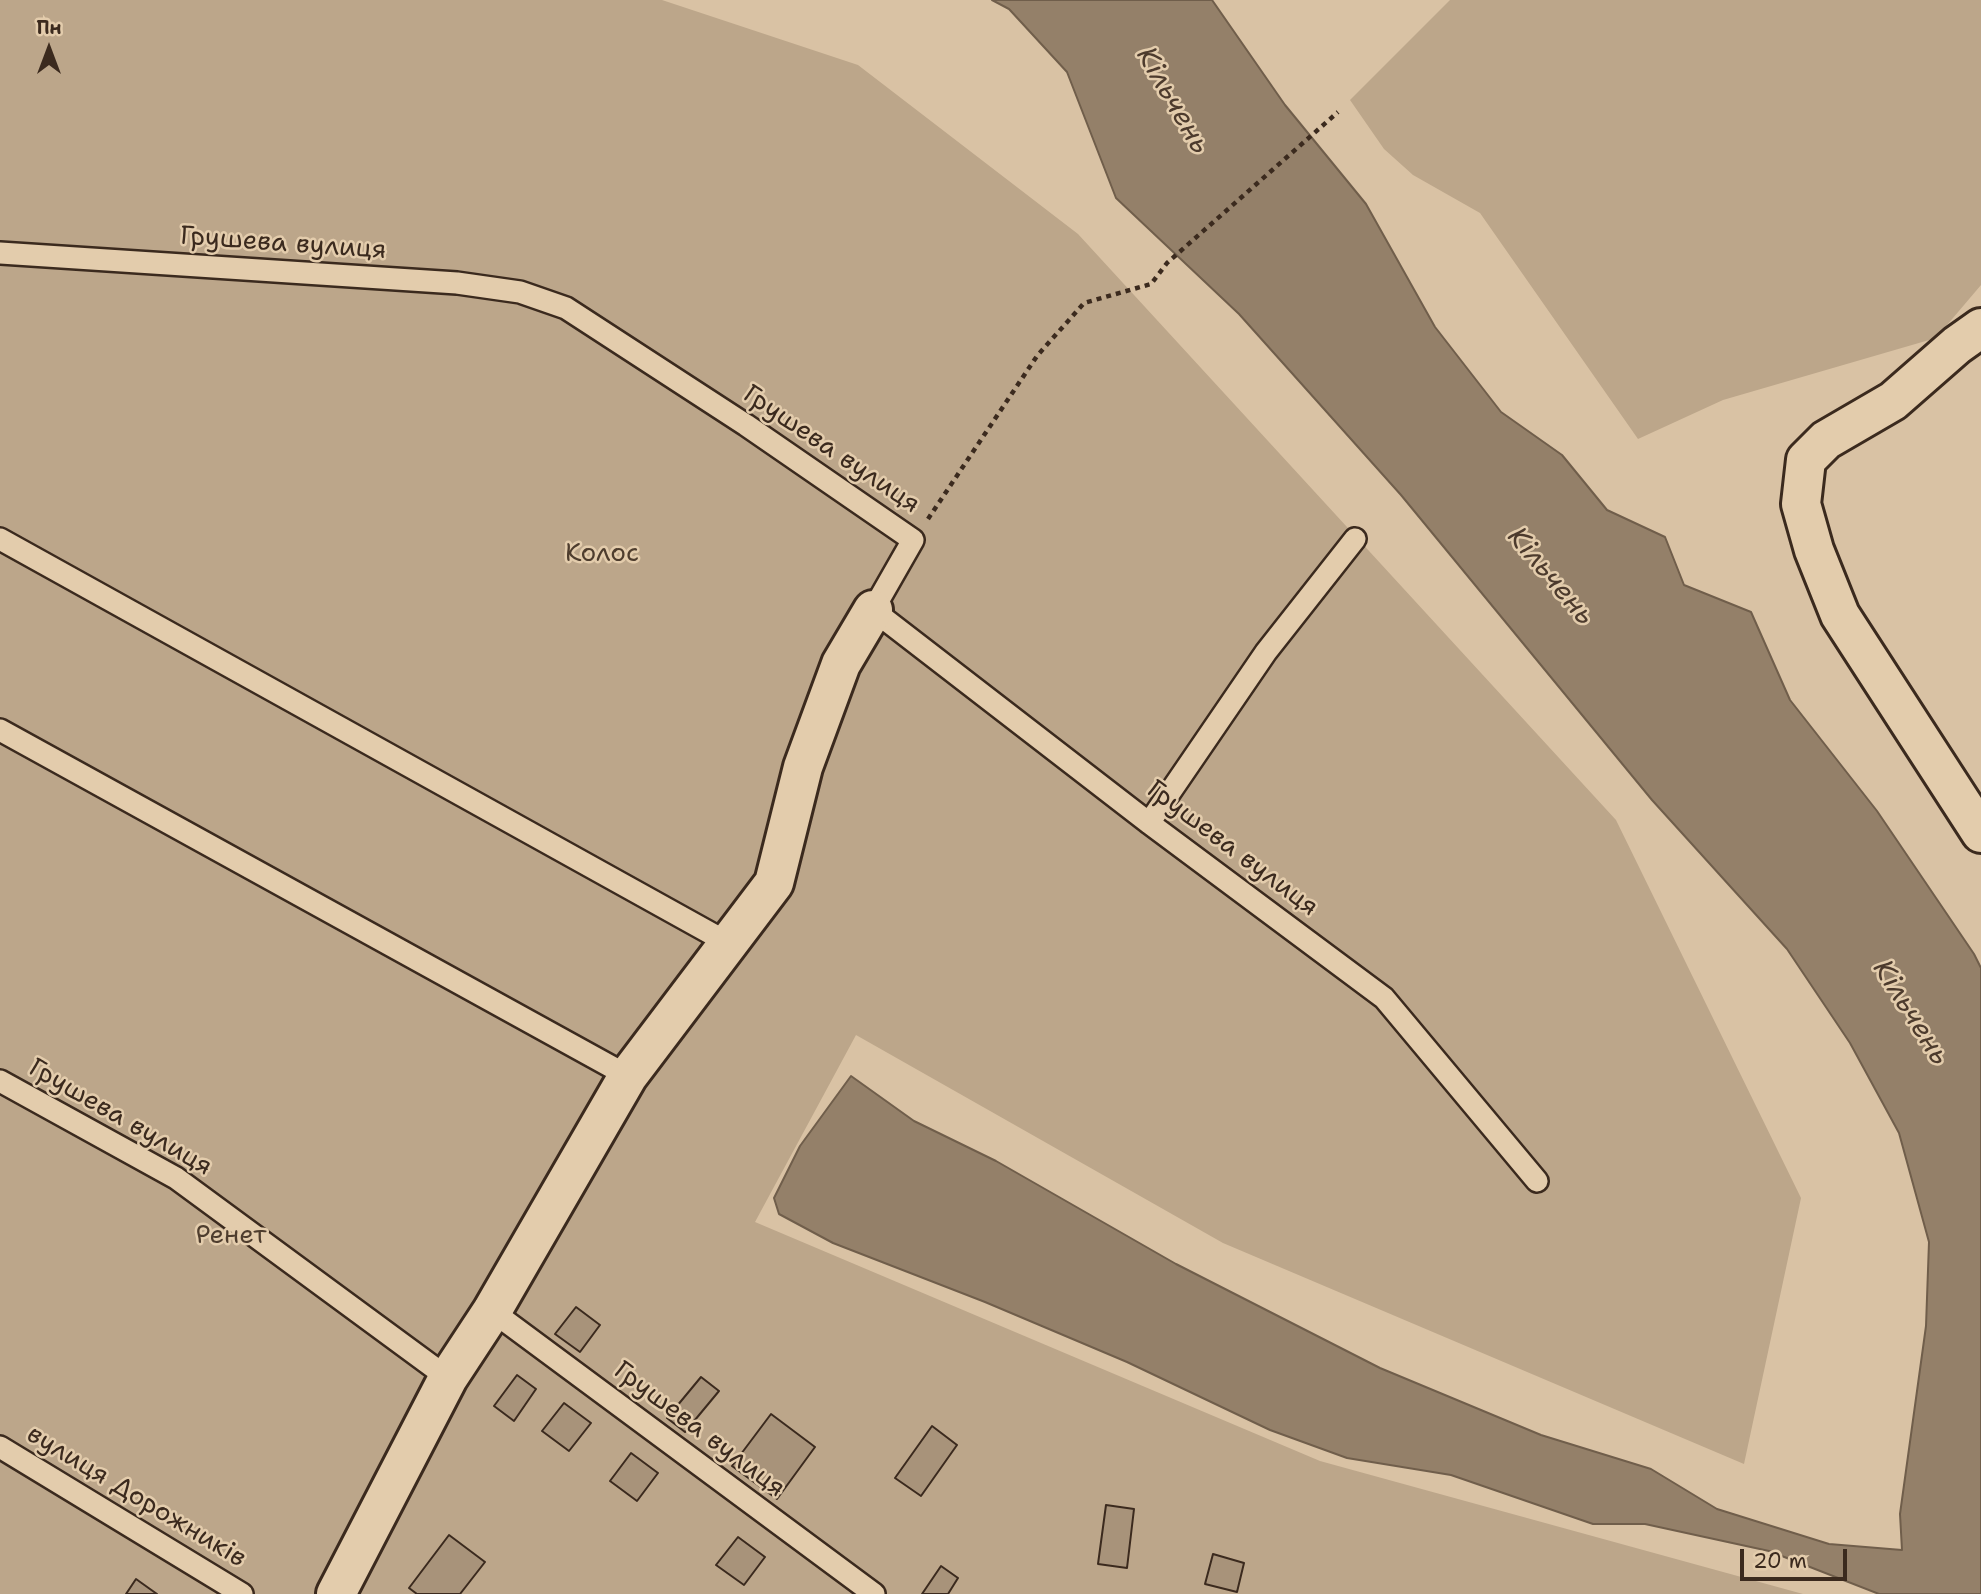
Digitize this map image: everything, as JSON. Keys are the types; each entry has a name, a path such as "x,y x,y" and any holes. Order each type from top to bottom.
{"street":[{"path":"1981,328 1957,345 1893,401 1826,440 1806,460 1801,504 1814,550 1840,615 1981,833"},
{"path":"336,1594 448,1378 492,1311 628,1076 774,883 803,767 842,664 873,610"}],"lane":[{"name":"Грушева вулиця","path":"0,253 457,283 520,292 566,308 746,425 914,540 873,610 1149,824 1384,998 1537,1181"},
{"path":"0,538 730,944"},
{"path":"1149,824 1266,652 1354,539"},
{"path":"0,730 628,1076"},
{"name":"Грушева вулиця","path":"0,1081 176,1178 448,1378"},
{"name":"Грушева вулиця","path":"492,1311 874,1594"},
{"name":"вулиця Дорожників","path":"0,1447 242,1594"}],"path":[{"path":"914,540 1037,356 1084,303 1151,285 1167,263 1312,132 1338,112"}],"green space":[{"name":"Колос","path":"0,0 662,0 858,65 1078,234 1616,820 1801,1198 1744,1464 1223,1243 856,1035 755,1222 1320,1461 1803,1594 0,1594"},
{"path":"1450,0 1981,0 1981,285 1936,338 1723,400 1638,439 1480,213 1413,175 1384,149 1350,100"}],"water":[{"name":"Кільчень","path":"992,0 1212,0 1285,105 1366,204 1435,327 1501,412 1562,455 1607,510 1665,537 1684,585 1751,612 1790,700 1877,811 1974,954 1981,968 1981,1594 1879,1594 1769,1551 1645,1524 1593,1524 1451,1475 1347,1458 1270,1430 1127,1362 985,1302 833,1243 779,1214 774,1198 800,1146 851,1076 914,1121 996,1161 1176,1264 1380,1368 1541,1435 1651,1469 1717,1509 1829,1544 1902,1550 1900,1514 1926,1326 1929,1242 1899,1133 1850,1043 1787,949 1652,800 1401,495 1239,314 1116,198 1067,72 1009,9"}],"building":[{"path":"576,1307 600,1325 580,1352 555,1334"},
{"path":"517,1375 536,1389 514,1421 494,1406"},
{"path":"701,1377 719,1391 685,1432 667,1418"},
{"path":"564,1403 591,1423 569,1451 542,1431"},
{"path":"771,1414 815,1447 777,1499 732,1466"},
{"path":"932,1426 957,1445 921,1496 895,1478"},
{"path":"631,1453 658,1473 637,1501 610,1481"},
{"path":"1106,1505 1134,1509 1127,1568 1098,1564"},
{"path":"449,1535 485,1562 460,1594 417,1594 409,1588"},
{"path":"738,1537 765,1557 744,1585 716,1565"},
{"path":"1213,1554 1244,1563 1237,1592 1205,1584"},
{"path":"941,1566 958,1578 948,1594 922,1594"},
{"path":"136,1579 157,1594 126,1594"}],"park label":[{"name":"Ренет","path":"231,1236"}]}
